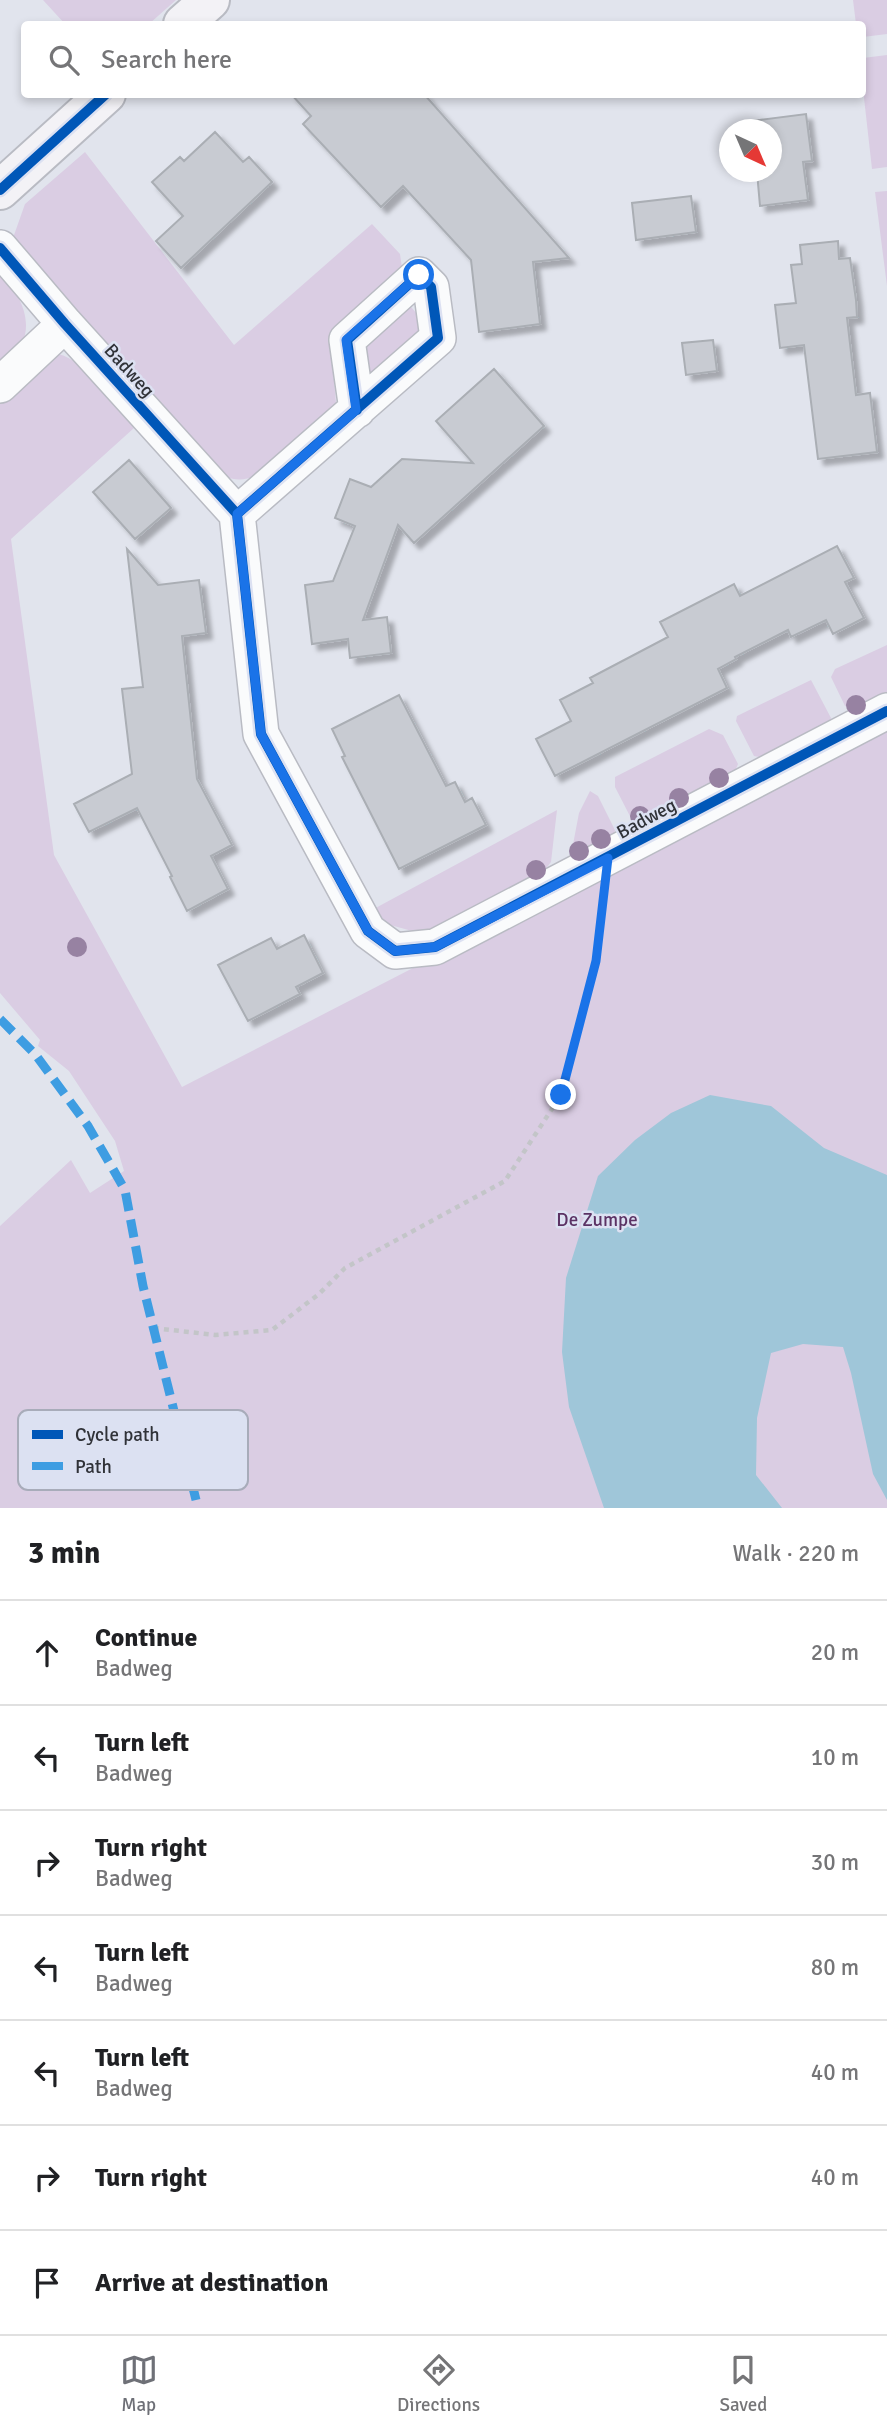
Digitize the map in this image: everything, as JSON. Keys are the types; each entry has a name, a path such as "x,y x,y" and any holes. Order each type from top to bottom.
{"street":[{"path":"186,21 210,0"},
{"path":"0,190 102,98"},
{"name":"Badweg","path":"0,248 237,514 261,734 368,931 395,951 435,947 887,711"},
{"path":"0,385 65,324"},
{"path":"237,514 356,410"}],"path":[{"path":"154,1328 215,1335 272,1330 319,1294 345,1268 505,1181 561,1095 596,961 608,858"}],"green space":[{"path":"43,0 176,0 152,21 62,21"},
{"path":"853,0 887,0 887,34 866,37 866,21 856,21"},
{"path":"887,55 887,167 872,169 864,98 866,58"},
{"path":"85,152 234,345 372,224 400,254 403,275 330,338 336,403 334,409 262,474 236,479 224,476 212,468 13,238 25,204"},
{"path":"887,191 887,286 875,192"},
{"path":"0,272 18,296 26,324 20,348 0,371"},
{"path":"399,307 411,307 425,323 425,334 363,389 355,346"},
{"name":"De Zumpe","path":"58,354 69,358 89,374 134,428 11,539 54,855 182,1087 782,778 887,729 887,1508 0,1508 0,1226 71,1160 90,1193 124,1171 115,1141 69,1071 38,1046 40,1040 0,993 0,398"},
{"path":"887,645 887,696 863,713 845,706 831,677 835,669"},
{"path":"811,680 831,718 826,734 774,760 754,756 736,721 737,716"},
{"path":"709,729 723,735 738,764 730,783 645,825 633,822 615,787 615,777"},
{"path":"590,791 598,796 615,830 613,842 578,859 571,855 579,813"},
{"path":"557,810 551,862 537,880 430,936 376,921 370,911"}],"water":[{"path":"710,1095 771,1106 824,1148 887,1175 887,1500 873,1474 843,1347 803,1344 771,1353 757,1418 756,1475 782,1508 604,1508 569,1407 562,1352 566,1278 598,1176 635,1140 671,1113"}],"building":[{"path":"295,98 428,98 569,258 533,262 540,324 479,332 471,260 403,186 381,207 303,124 311,116"},
{"path":"806,114 812,161 803,162 808,200 760,206 758,182 782,182 782,119 767,119"},
{"path":"215,132 243,162 249,157 272,182 181,268 156,241 183,216 152,182 180,157 184,161"},
{"path":"691,196 696,232 636,240 632,203"},
{"path":"838,241 839,259 850,258 856,300 857,317 847,318 856,395 870,393 877,452 818,459 804,345 780,348 775,305 796,303 791,265 802,264 800,245"},
{"path":"713,340 717,371 686,375 682,343"},
{"path":"494,369 544,426 414,543 398,525 363,620 387,617 391,653 350,658 348,639 312,644 305,585 333,581 355,526 335,518 350,479 371,487 402,459 473,463 436,421"},
{"path":"129,460 171,508 135,539 93,492"},
{"path":"837,546 854,578 845,582 864,618 833,634 826,620 791,637 788,630 735,657 736,659 718,669 727,688 555,776 536,739 571,721 560,700 593,683 590,678 668,637 660,622 734,584 740,596"},
{"path":"127,549 158,585 199,580 206,633 182,636 197,779 232,845 211,856 228,889 187,911 137,808 89,832 74,804 132,774 122,689 143,687"},
{"path":"399,695 446,786 455,782 465,802 472,798 486,825 399,869 342,757 345,756 332,729"},
{"path":"304,935 323,973 296,987 300,994 248,1021 218,965 271,938 277,949"}],"marked path":[{"path":"0,1019 35,1054 88,1126 125,1190 143,1286 174,1410"},
{"path":"194,1490 198,1508"}],"cycle path":[{"path":"0,190 102,98"},
{"path":"0,248 237,514 261,734 368,931 395,951 435,947 887,711"},
{"path":"237,514 438,338 431,287 419,275 347,340 357,410"}],"route":[{"path":"419,275 346,340 356,410 237,514 261,734 368,931 395,951 435,947 608,858 596,961 561,1095"}]}
